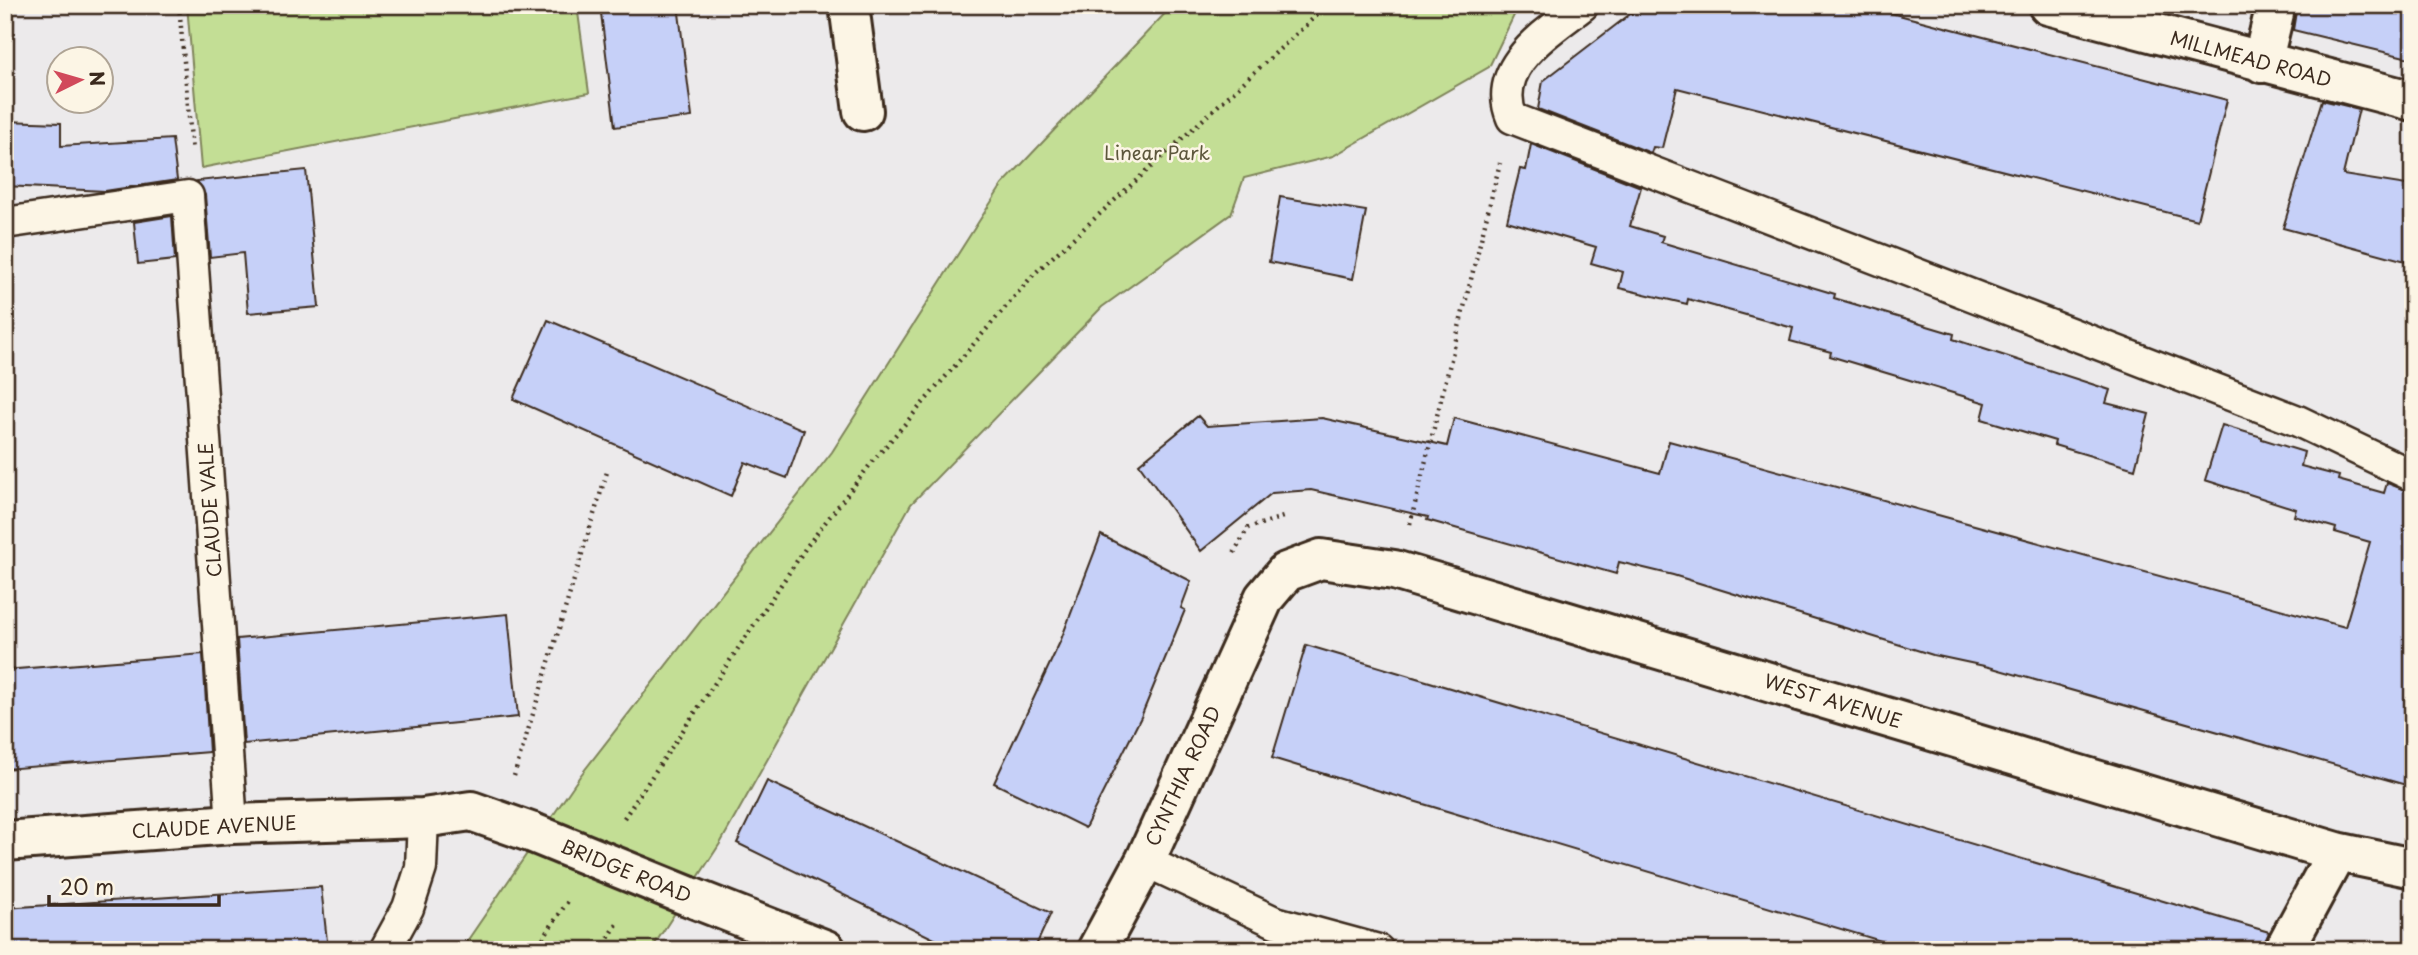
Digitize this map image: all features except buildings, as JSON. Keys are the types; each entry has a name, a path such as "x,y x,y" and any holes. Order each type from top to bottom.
{"street":[{"path":"849,5 863,111"},
{"name":"MILLMEAD ROAD","path":"2048,5 2413,101"},
{"path":"2262,63 2276,5"},
{"name":"WEST AVENUE","path":"1264,598 1286,572 1321,559 1394,570 2337,852 2413,868"},
{"name":"CYNTHIA ROAD","path":"1097,950 1145,861 1264,598"},
{"name":"BRIDGE ROAD","path":"423,818 471,811 517,826 827,950"},
{"name":"CLAUDE AVENUE","path":"5,841 232,824 423,818"},
{"path":"2284,950 2337,852"}],"lane":[{"path":"1583,5 1527,49 1508,81 1507,106 1512,118 2298,421 2413,476"},
{"name":"CLAUDE VALE","path":"5,223 188,196 232,824"},
{"path":"385,950 408,908 422,868 423,818"},
{"path":"1145,861 1275,922 1378,950"}],"path":[{"path":"179,5 192,158"},
{"path":"621,823 807,546 873,461 1025,285 1170,147 1328,5"},
{"path":"1408,530 1512,118"},
{"path":"517,826 607,472"},
{"path":"1234,567 1233,554 1248,528 1277,517 1299,516"},
{"path":"535,950 574,892"}],"green space":[{"path":"187,5 577,5 589,93 201,168"},
{"name":"Linear Park","path":"1173,5 1519,5 1489,67 1333,156 1244,178 1231,214 1102,307 911,504 721,842 651,950 461,950 580,776 832,452 1002,185"}]}
